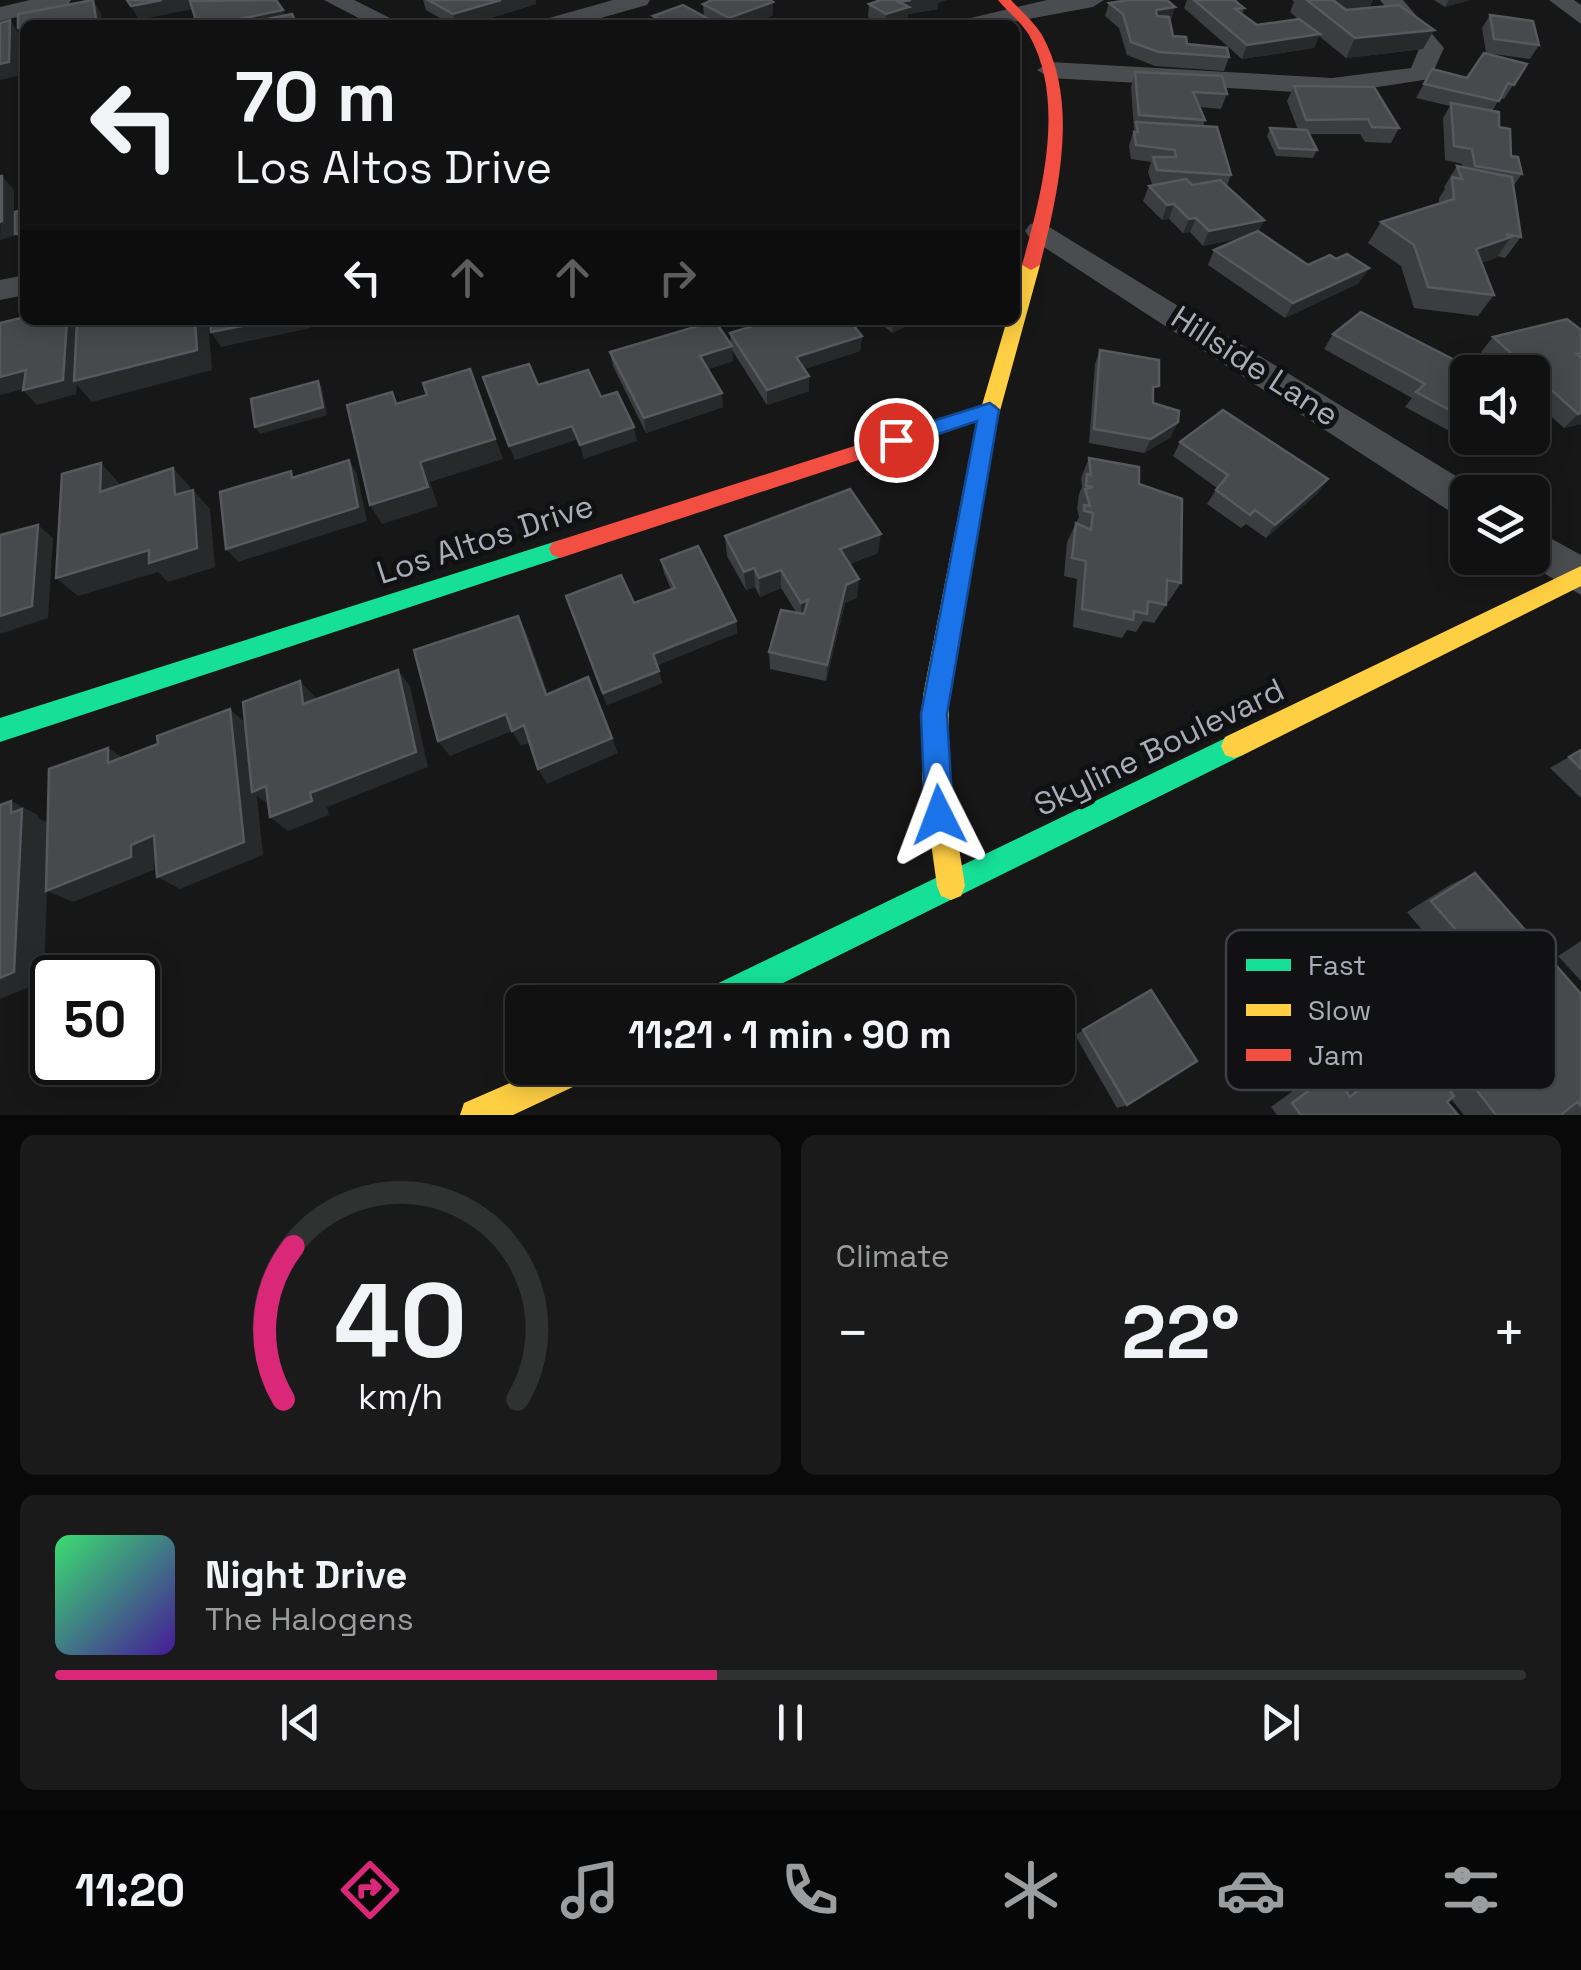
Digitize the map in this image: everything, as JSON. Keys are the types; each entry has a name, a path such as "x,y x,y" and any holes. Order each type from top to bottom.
{"main road":[{"path":"1012,6 1050,70 1055,144 1041,231 1020,305"},
{"path":"951,886 939,815 934,714 990,410 1014,325"},
{"name":"Los Altos Drive","path":"0,730 990,410"},
{"name":"Skyline Boulevard","path":"747,985 1580,576"},
{"path":"476,1115 542,1085"}],"street":[{"path":"0,2 10,0"},
{"path":"0,14 60,0"},
{"path":"335,0 381,20"},
{"path":"568,20 639,0"},
{"path":"981,20 1012,6 1093,0"},
{"path":"1050,70 1332,86 1421,74 1432,48 1391,0"},
{"path":"1560,0 1581,17"},
{"name":"Hillside Lane","path":"1041,231 1450,492"},
{"path":"1550,557 1580,576"}],"building":[{"path":"93,0 96,20 20,20 18,28 18,14"},
{"path":"127,0 162,0 131,6"},
{"path":"276,0 283,10 235,20 196,20 190,1"},
{"path":"428,0 501,0 453,14"},
{"path":"712,0 773,2 729,18 703,4"},
{"path":"911,0 899,2 909,7 886,14 869,4"},
{"path":"1167,0 1175,7 1156,10 1157,16 1169,17 1173,36 1186,37 1187,44 1227,48 1229,57 1159,52 1131,42 1123,14 1109,3"},
{"path":"1194,0 1234,0 1244,8 1235,9 1257,25 1299,19 1320,34 1247,45"},
{"path":"1307,0 1333,0 1346,10 1399,5 1434,30 1355,38"},
{"path":"683,5 710,20 661,20 653,16"},
{"path":"292,14 295,20 263,20"},
{"path":"1490,15 1533,21 1539,45 1494,39"},
{"path":"10,20 9,62 0,64 0,23"},
{"path":"1484,53 1527,64 1514,85 1508,83 1499,101 1424,84 1432,69 1467,78"},
{"path":"1135,72 1222,76 1227,94 1193,92 1205,120 1139,115"},
{"path":"1294,86 1374,87 1399,128 1372,127 1368,119 1306,120"},
{"path":"1451,103 1499,112 1499,127 1510,129 1511,156 1518,157 1522,174 1475,166 1472,149 1454,146"},
{"path":"1136,122 1217,127 1231,175 1157,170 1153,157 1176,157 1175,150 1136,145"},
{"path":"1270,128 1307,130 1317,150 1279,148"},
{"path":"1457,166 1512,177 1521,237 1506,234 1511,237 1476,249 1494,295 1428,287 1414,245 1381,222 1454,199 1452,177 1462,179"},
{"path":"0,176 2,221 0,222"},
{"path":"1186,179 1192,185 1220,180 1264,220 1209,231 1174,204 1167,205 1149,186"},
{"path":"20,210 20,233 15,234 15,212"},
{"path":"1258,231 1308,265 1330,255 1336,259 1347,254 1369,268 1293,303 1214,250"},
{"path":"1361,312 1450,358 1450,410 1416,392 1425,384 1333,334"},
{"path":"20,318 20,325 67,325 63,380 23,390 26,370 0,377 0,323"},
{"path":"1567,319 1581,330 1581,353 1577,354 1581,357 1581,413 1550,389 1550,355 1513,355 1493,337"},
{"path":"77,325 195,325 197,350 74,381"},
{"path":"210,325 247,325 211,332"},
{"path":"701,325 718,325 732,346 700,356 722,393 644,418 610,352"},
{"path":"756,325 853,325 862,336 796,357 809,376 767,390 730,333"},
{"path":"1100,350 1159,360 1159,386 1153,387 1153,403 1179,411 1178,422 1151,439 1094,429"},
{"path":"529,364 538,385 588,370 601,397 617,392 634,427 580,445 572,426 509,446 483,377"},
{"path":"470,369 495,439 420,462 428,487 370,505 347,405 392,392 396,404 427,395 423,383"},
{"path":"318,381 323,407 255,427 251,399"},
{"path":"1223,410 1328,479 1275,525 1255,510 1250,515 1216,490 1228,475 1180,442"},
{"path":"1089,458 1139,467 1139,484 1182,499 1181,583 1167,580 1166,605 1148,601 1147,614 1134,611 1133,620 1082,609 1086,561 1072,558 1076,523 1091,530 1093,513 1084,511 1084,505 1090,506 1085,489 1093,487 1086,486 1087,474 1091,475"},
{"path":"349,460 358,507 226,549 220,492 291,471 292,478"},
{"path":"101,463 100,492 173,468 175,495 193,490 197,548 149,563 149,550 56,578 62,474"},
{"path":"850,489 881,534 840,549 859,579 846,585 827,665 769,652 781,610 804,614 808,600 801,603 781,570 759,578 754,568 744,572 725,536"},
{"path":"38,525 32,606 0,616 0,535"},
{"path":"698,546 736,621 653,654 659,671 603,693 566,596 621,575 634,603 675,588 661,560"},
{"path":"518,616 546,695 588,677 612,738 538,769 524,725 512,731 506,714 438,741 414,650"},
{"path":"398,670 416,752 310,793 312,801 270,817 266,786 252,792 243,702 300,681 303,704"},
{"path":"230,709 244,842 157,877 154,835 131,845 131,857 46,891 49,769 108,748 108,763 158,744 157,736"},
{"path":"1581,750 1581,769 1569,757"},
{"path":"11,801 11,813 22,809 14,972 0,978 0,805"},
{"path":"1475,873 1525,930 1456,930 1431,901"},
{"path":"1556,965 1581,994 1581,1106 1577,1102 1561,1115 1496,1115 1477,1090 1556,1090"},
{"path":"1151,990 1197,1061 1127,1105 1083,1030"},
{"path":"1310,1090 1345,1090 1350,1097 1359,1090 1449,1090 1454,1096 1447,1102 1458,1115 1301,1115 1292,1103"}],"traffic: fast":[{"path":"0,730 560,549"},
{"path":"748,985 1234,746"}],"traffic: slow":[{"path":"1020,304 1031,265"},
{"path":"951,886 935,778 936,696 985,429 1014,325"},
{"path":"1234,746 1581,575"},
{"path":"476,1115 542,1085"}],"traffic: jam":[{"path":"1004,0 1035,35 1052,87 1050,180 1031,265"},
{"path":"560,549 989,410"}],"route":[{"path":"896,440 990,410 934,714 939,815"}]}
